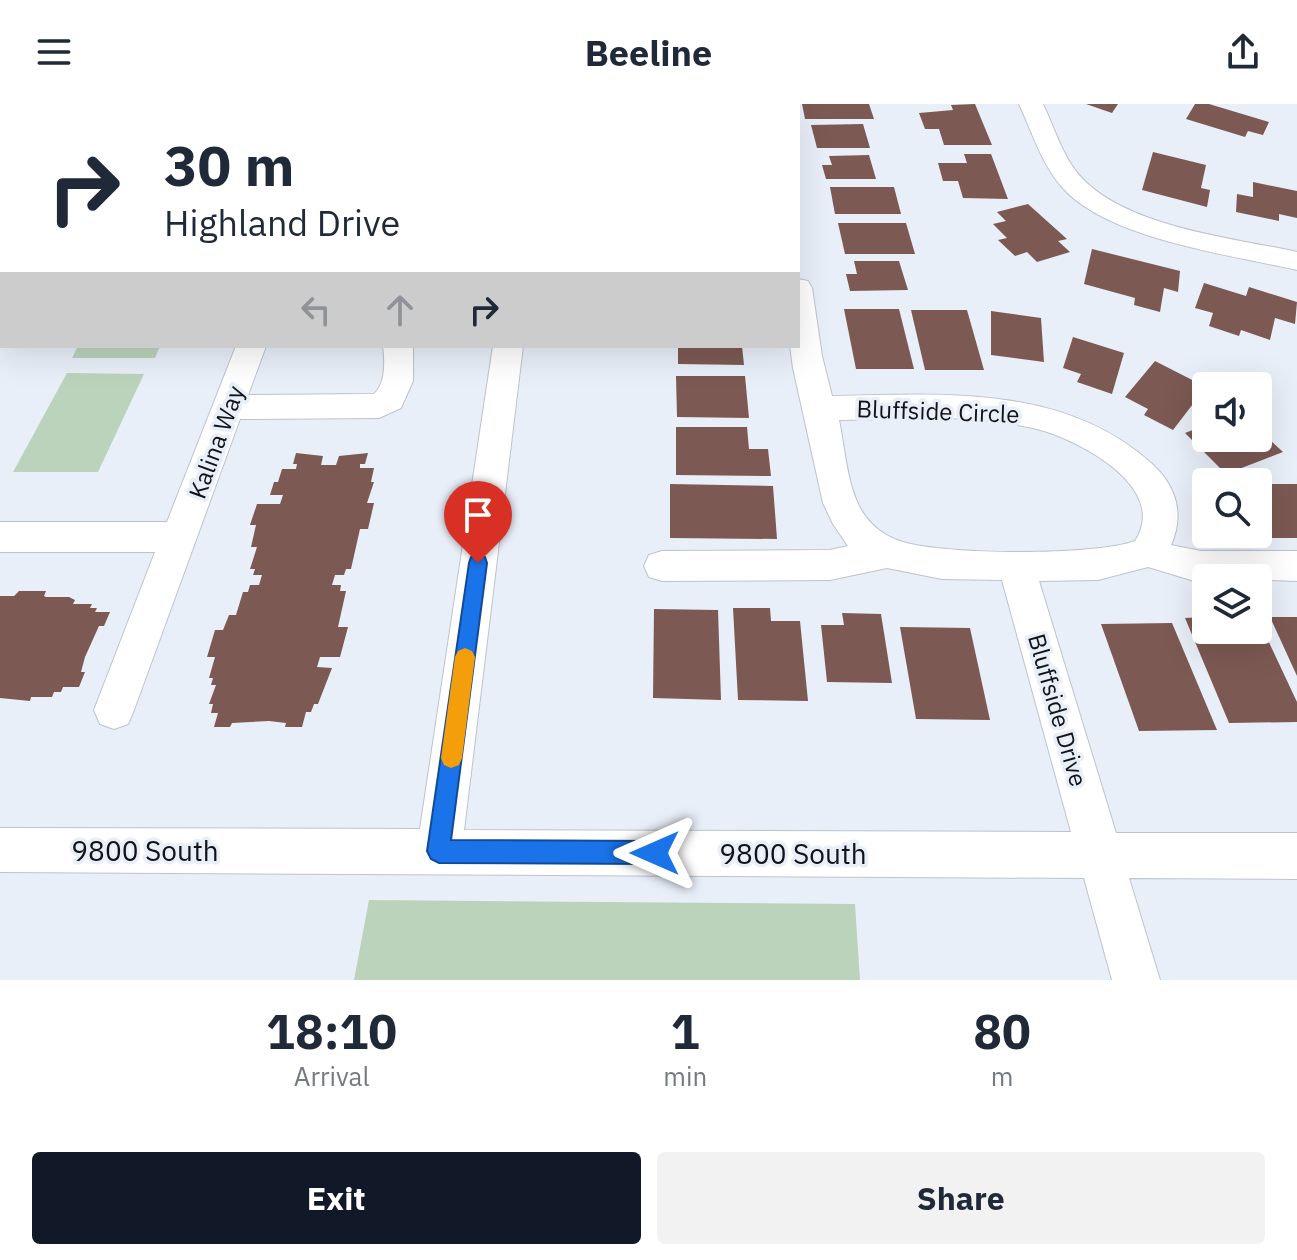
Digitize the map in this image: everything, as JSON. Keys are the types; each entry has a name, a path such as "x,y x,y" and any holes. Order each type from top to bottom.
{"street":[{"path":"1031,104 1068,177 1078,189 1111,211 1159,229 1297,261"},
{"path":"800,302 811,381 821,408 835,485 846,517 866,539 888,553 911,560 945,564 1016,565 1102,564 1129,561 1148,552 1201,567 1297,566"},
{"name":"Kalina Way","path":"114,710 250,348"},
{"path":"229,407 379,406 390,400 394,390 401,356 399,348"},
{"path":"439,851 508,348"},
{"name":"Bluffside Circle","path":"821,408 999,409 1037,415 1074,427 1108,446 1136,467 1156,491 1162,516 1161,526 1159,536 1148,552"},
{"path":"0,537 180,537"},
{"path":"662,566 830,565 888,553"},
{"name":"Bluffside Drive","path":"1016,565 1136,980"},
{"name":"9800 South","path":"0,850 1297,856"}],"green space":[{"path":"77,348 159,348 155,358 72,358"},
{"path":"67,373 144,374 98,472 13,472"},
{"path":"369,900 855,904 860,980 354,980"}],"building":[{"path":"802,104 869,104 874,119 805,119"},
{"path":"975,104 992,145 944,145 939,129 925,129 919,113 953,110 951,105"},
{"path":"1086,104 1118,104 1112,113"},
{"path":"1195,104 1209,104 1269,122 1263,135 1248,131 1245,137 1186,119"},
{"path":"863,124 870,148 817,148 811,125"},
{"path":"1153,152 1206,165 1201,188 1210,190 1207,207 1142,190"},
{"path":"964,154 991,154 1008,199 963,198 958,181 943,181 938,163 967,163"},
{"path":"869,155 876,179 826,179 822,165 832,165 829,156"},
{"path":"1253,182 1297,191 1297,218 1279,214 1279,221 1236,212 1237,194 1253,197"},
{"path":"830,187 894,187 901,214 835,214"},
{"path":"1028,204 1067,239 1058,241 1070,252 1037,262 1027,252 1015,256 998,240 1007,238 993,224 1006,221 997,212"},
{"path":"838,223 906,223 915,254 845,254"},
{"path":"1092,249 1180,271 1178,292 1164,288 1160,312 1134,305 1135,298 1084,284"},
{"path":"854,261 899,261 908,290 850,291 846,274 857,274"},
{"path":"1204,283 1246,296 1249,287 1297,302 1295,324 1275,318 1270,340 1241,330 1239,336 1209,326 1213,313 1195,308"},
{"path":"844,309 899,309 914,369 856,369"},
{"path":"911,310 967,310 984,370 925,370"},
{"path":"991,311 1041,318 1044,362 991,355"},
{"path":"1073,337 1124,353 1112,394 1077,382 1081,374 1063,368"},
{"path":"678,348 742,348 744,365 678,364"},
{"path":"1155,361 1192,380 1192,405 1173,430 1144,415 1148,409 1125,397"},
{"path":"676,376 745,376 749,418 677,417"},
{"path":"676,427 747,427 749,449 768,449 771,476 676,475"},
{"path":"1272,442 1283,452 1242,468 1220,468 1204,452 1272,452"},
{"path":"296,453 323,456 321,465 336,465 339,456 368,453 365,464 360,464 360,468 374,468 371,482 374,482 367,503 374,503 368,529 360,529 351,569 346,569 344,575 335,575 332,585 341,585 340,591 346,591 338,627 348,627 340,657 320,657 317,667 332,668 318,704 314,704 311,712 306,712 302,727 285,727 286,723 269,721 214,727 218,713 211,713 213,704 209,704 216,685 211,685 213,678 209,678 215,657 207,657 215,630 223,630 229,615 236,615 243,592 248,592 250,585 259,585 262,575 253,575 255,569 250,569 257,547 251,547 256,525 250,525 257,504 280,504 283,495 270,495 274,482 278,482 282,469 296,469 297,464 293,464"},
{"path":"670,484 773,486 777,539 670,538"},
{"path":"1272,484 1297,484 1297,538 1272,538"},
{"path":"19,591 46,591 46,597 69,597 75,600 73,604 92,604 90,608 97,608 95,612 110,612 104,626 99,626 85,657 81,672 85,672 79,687 63,687 52,697 31,697 30,701 0,698 0,596 14,596"},
{"path":"733,608 770,608 771,621 800,621 808,701 738,700"},
{"path":"654,609 718,610 721,700 653,698"},
{"path":"842,613 881,614 892,683 827,682 821,625 844,625"},
{"path":"1272,617 1297,617 1297,676 1272,621"},
{"path":"1185,618 1192,618 1192,635"},
{"path":"1172,623 1217,730 1139,731 1101,624"},
{"path":"900,627 970,628 990,720 916,719"},
{"path":"1196,644 1270,644 1297,702 1297,722 1229,723"}],"slow traffic":[{"path":"451,758 465,657"}],"route":[{"path":"478,563 439,851 655,853"}]}
